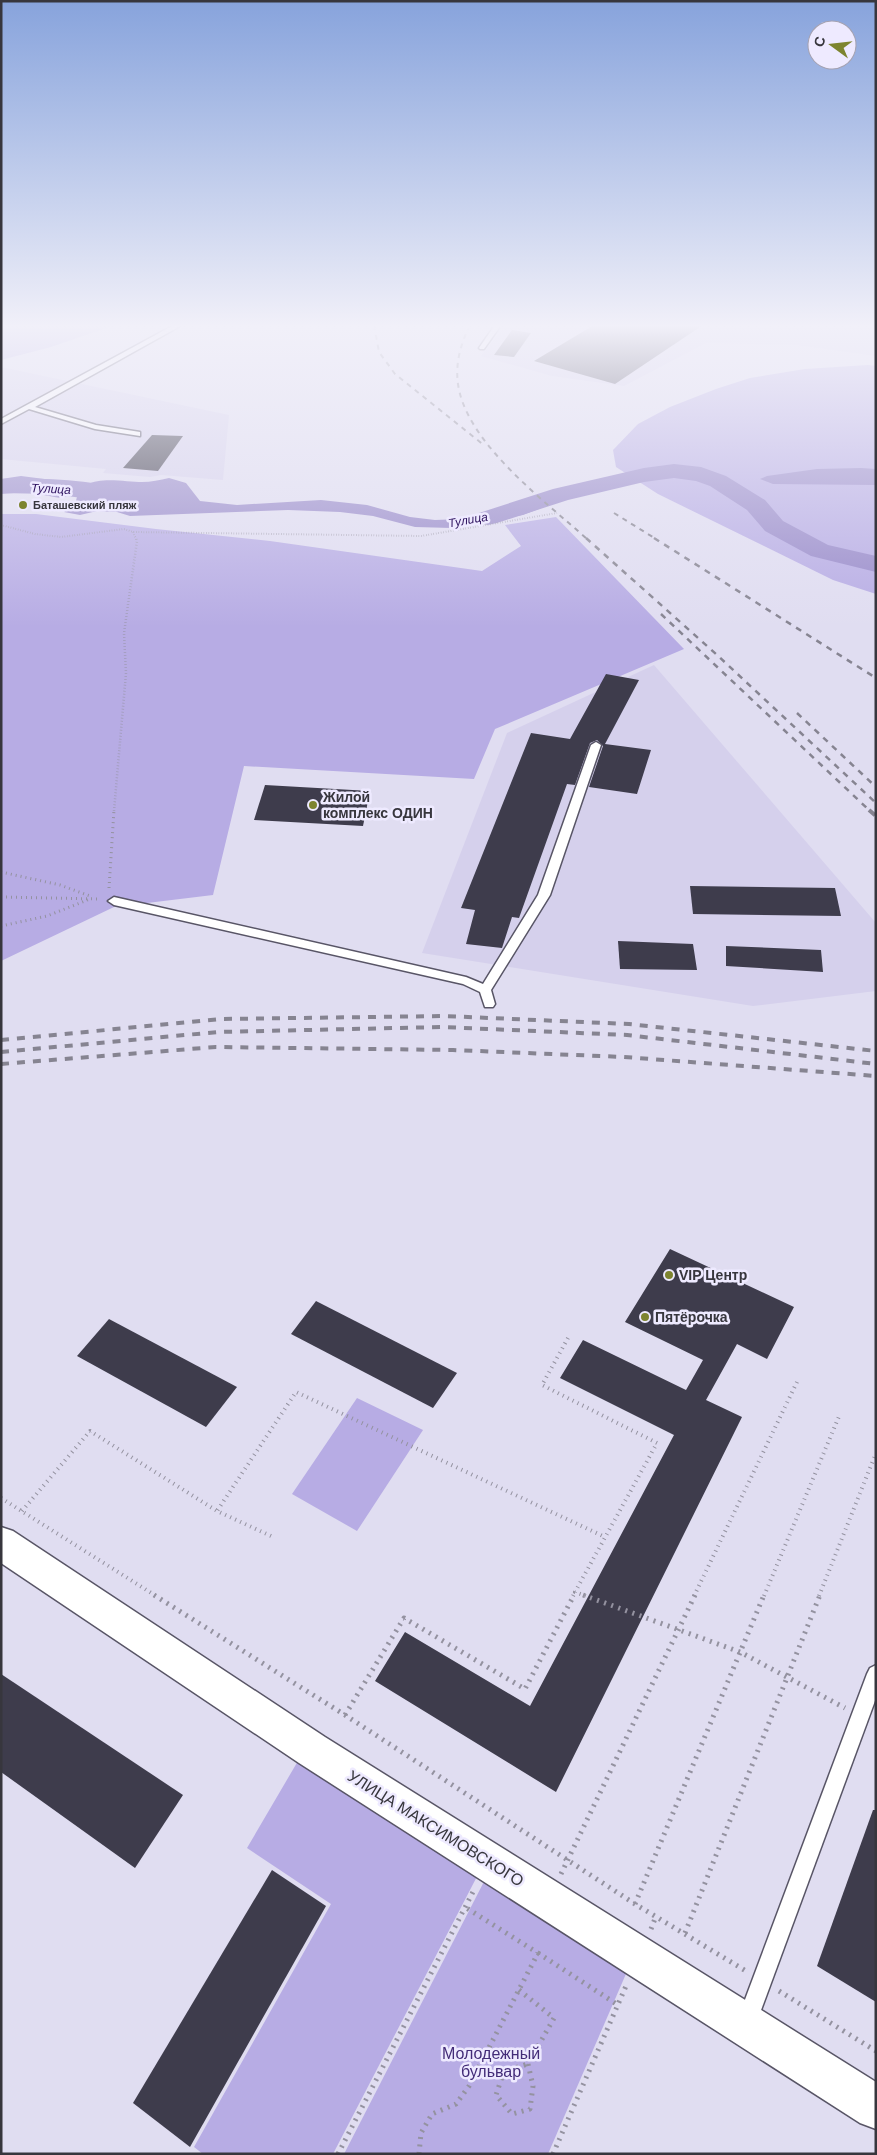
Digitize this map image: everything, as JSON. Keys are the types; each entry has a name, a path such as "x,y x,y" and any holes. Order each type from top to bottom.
{"street":[{"name":"УЛИЦА МАКСИМОВСКОГО","path":"1,1543 312,1750 876,2107"}],"lane":[{"path":"87,426 136,434"},
{"path":"489,1004 485,990 544,895 596,745"},
{"path":"114,901 466,981 485,990"},
{"path":"746,2025 876,1674"}],"path":[{"path":"1,526 28,534 48,537 70,536 113,529 124,529 133,532 421,536 557,513"},
{"path":"1,872 60,885 93,897 114,901 108,883 126,673 124,633 137,541 133,532"},
{"path":"1,897 93,897"},
{"path":"1,926 22,924 61,912 93,897"},
{"path":"345,1714 404,1618 525,1689 575,1592 657,1443 542,1385 568,1338"},
{"path":"549,1900 677,1629 797,1382"},
{"path":"217,1511 296,1392 605,1537"},
{"path":"635,1904 840,1414"},
{"path":"22,1511 90,1431 217,1511 271,1536"},
{"path":"685,1933 876,1453"},
{"path":"1,1498 345,1714 635,1904 876,2051"},
{"path":"575,1592 740,1652 860,1716"},
{"path":"338,2154 489,1862"},
{"path":"465,1908 618,2005"},
{"path":"554,2154 656,1916"},
{"path":"418,2154 421,2134 432,2114 456,2104 469,2086 538,1953"},
{"path":"519,1990 554,2018 528,2064 533,2086 530,2109 512,2114 496,2095 504,2071 528,2064"}],"shaded area":[{"path":"1,426 228,426 223,480 103,473 106,469 1,459"},
{"path":"654,665 876,923 876,991 753,1006 422,953 507,733"}],"green space":[{"path":"636,426 876,426 876,594 833,580 658,494 616,467 613,450"},
{"path":"1,514 36,514 270,541 482,571 521,546 505,525 556,517 684,649 495,729 474,779 244,766 213,895 114,907 1,961"},
{"path":"357,1398 423,1430 357,1531 292,1494"},
{"path":"305,1749 484,1863 333,2154 203,2154 194,2147 331,1904 247,1848"},
{"name":"Молодежный бульвар","path":"491,1868 632,1960 548,2154 344,2154"}],"water":[{"path":"817,469 876,469 876,485 773,484 760,479 767,476"},
{"path":"21,476 68,482 75,487 68,496 60,498 27,492 1,494 1,479"},
{"path":"169,478 186,483 200,501 237,505 321,500 367,505 410,517 435,520 461,519 499,511 535,499 544,507 523,515 452,528 415,527 373,516 340,512 288,510 130,516 117,512 97,511 80,515 64,512 76,503 79,493 84,486 92,482 112,480 145,482"}],"building":[{"path":"152,435 183,436 158,471 123,468"},
{"path":"606,674 639,680 605,744 651,750 637,794 589,787 603,746 597,740 590,743 575,785 567,784 519,918 512,917 502,948 466,944 475,910 461,908 531,733 570,739"},
{"name":"Жилой комплекс ОДИН","path":"265,785 370,791 363,826 254,820"},
{"path":"690,886 835,888 841,916 693,914"},
{"path":"618,941 693,944 697,970 620,969"},
{"path":"726,946 821,950 823,972 726,966"},
{"path":"670,1249 794,1307 767,1359 737,1344 706,1400 742,1417 556,1792 375,1681 405,1632 530,1706 674,1435 560,1378 583,1340 686,1390 703,1360 625,1322"},
{"path":"316,1301 457,1373 433,1408 291,1334"},
{"path":"109,1319 237,1387 206,1427 77,1356"},
{"path":"1,1674 183,1795 135,1868 1,1772"},
{"path":"873,1810 876,1810 876,2002 817,1966"},
{"path":"272,1870 326,1906 190,2147 133,2103"}],"waterway":[{"name":"Тулица","path":"488,518 561,494 644,475 674,471 701,474 718,481 756,505 774,526 820,551 876,564"},
{"name":"Тулица","path":"1,486 50,487 132,497"}],"railway":[{"path":"459,426 485,446"},
{"path":"475,426 491,449 510,469 587,539"},
{"path":"614,513 656,539"},
{"path":"586,538 716,654 876,803"},
{"path":"654,538 876,678"},
{"path":"661,614 870,811"},
{"path":"797,713 876,787"},
{"path":"869,810 876,816"},
{"path":"1,1040 221,1019 444,1016 629,1024 876,1051"},
{"path":"1,1052 218,1032 442,1027 627,1035 876,1064"},
{"path":"1,1064 216,1047 453,1050 624,1057 876,1076"}],"place":[{"name":"Баташевский пляж","path":"23,505"},
{"name":"Жилой комплекс ОДИН","path":"313,805"},
{"name":"VIP Центр","path":"669,1275"},
{"name":"Пятёрочка","path":"645,1317"}]}
